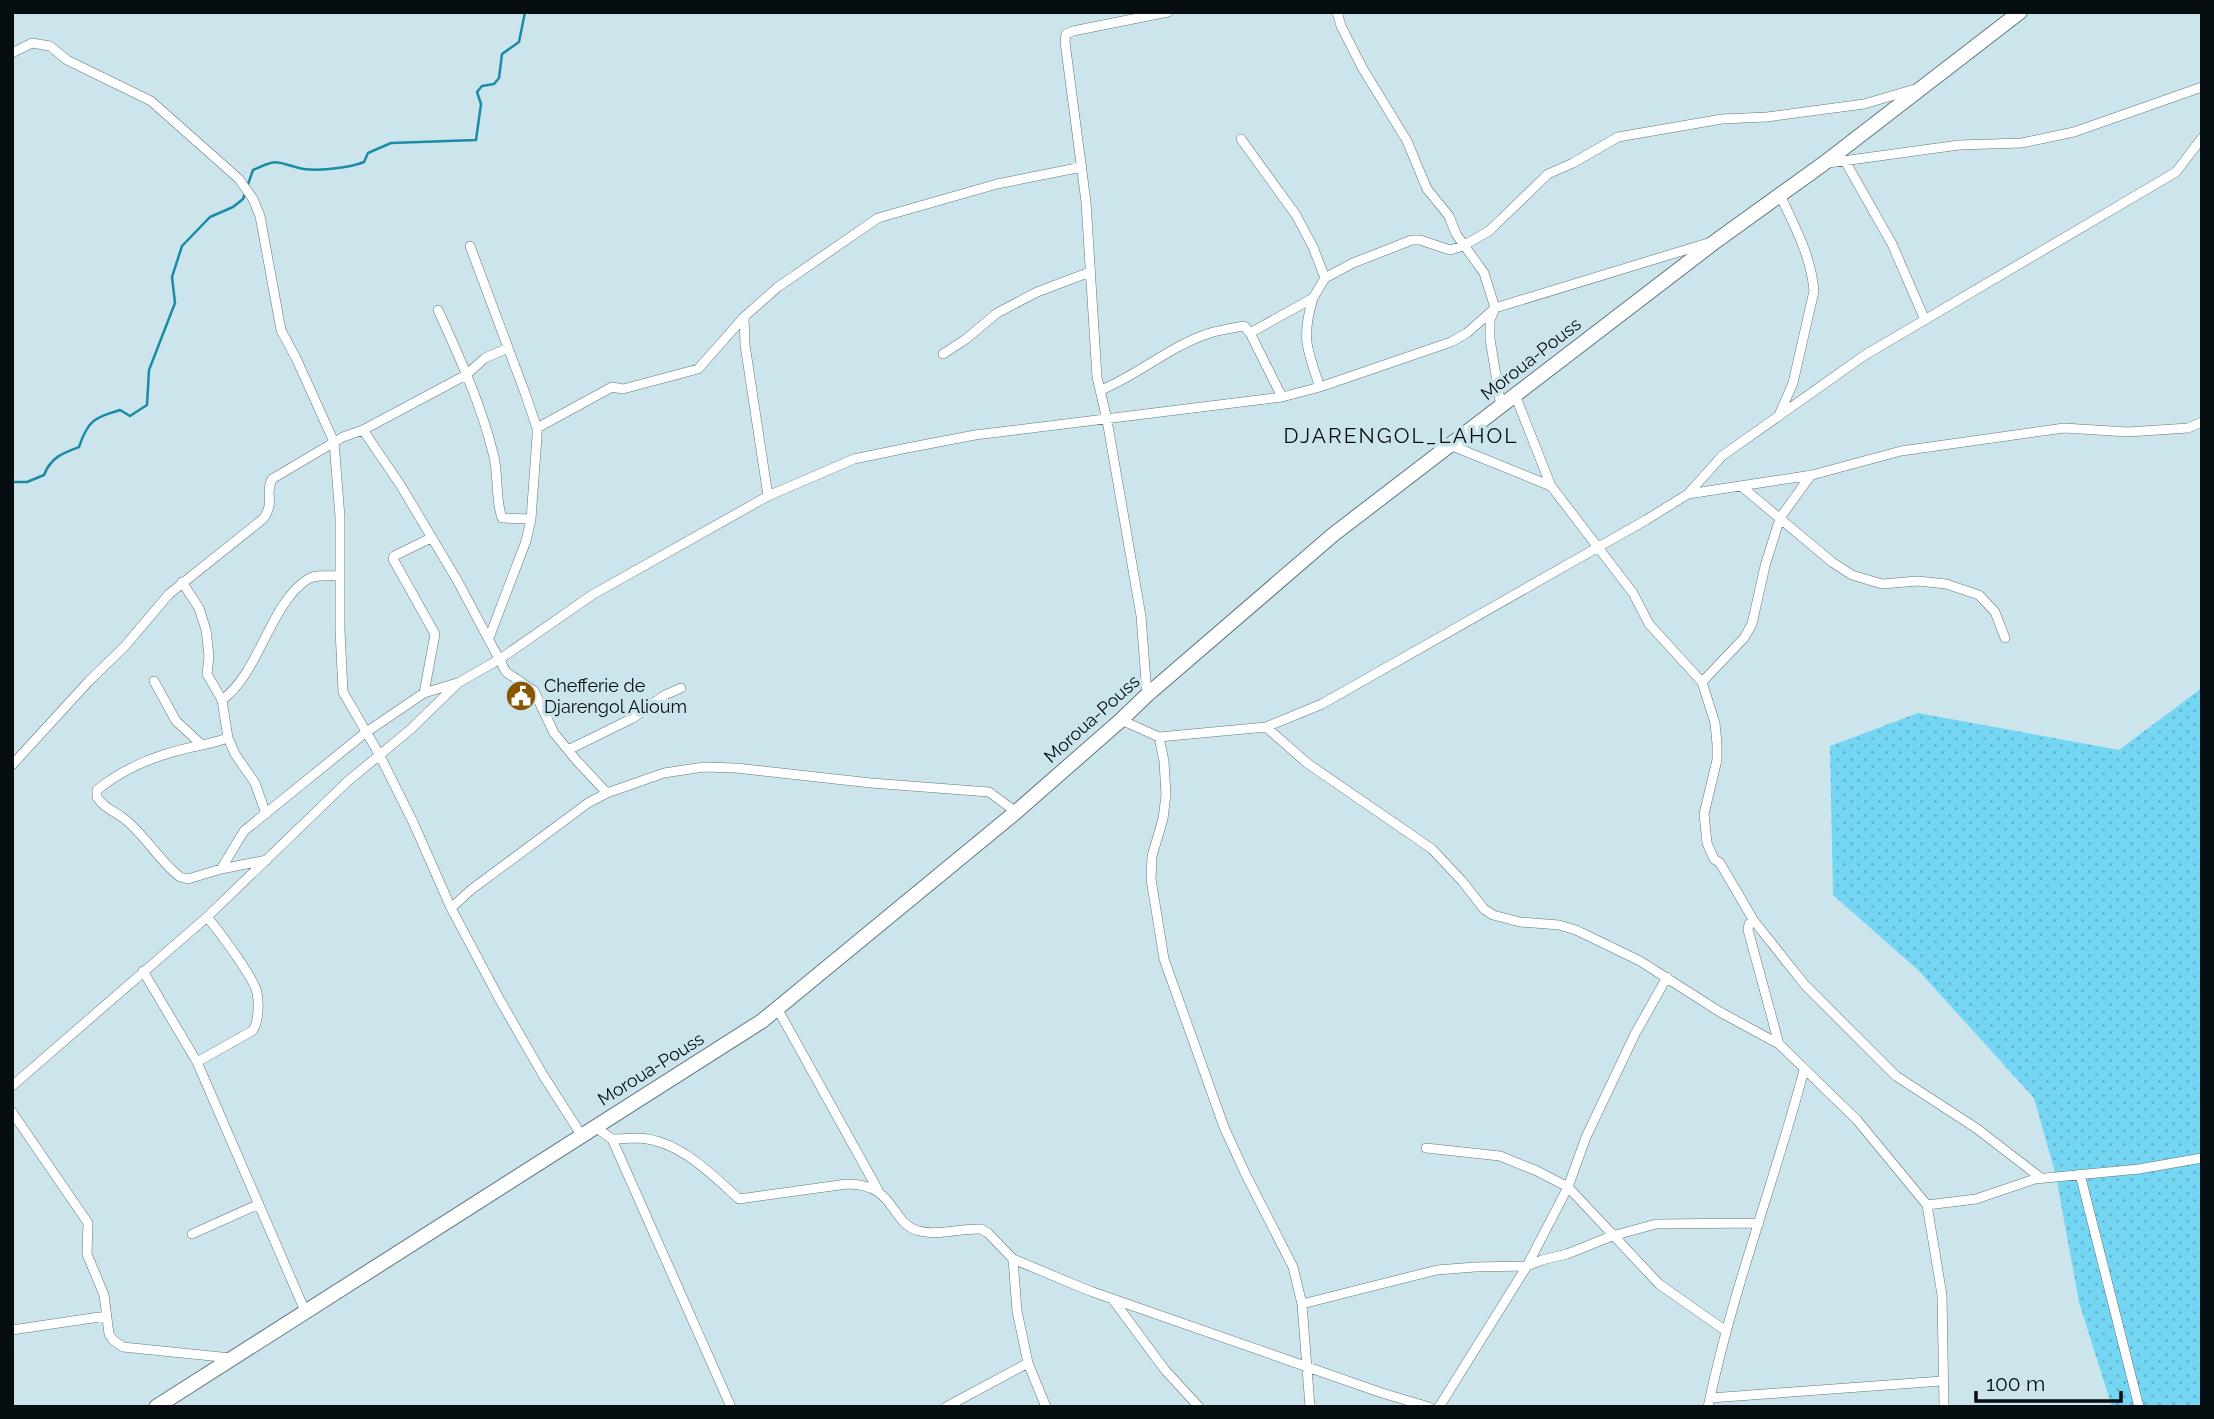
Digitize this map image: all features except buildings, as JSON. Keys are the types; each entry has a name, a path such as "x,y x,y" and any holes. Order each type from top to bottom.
{"main road":[{"name":"Moroua-Pouss","path":"156,1407 762,1021 1016,812 1334,534 2020,12"}],"street":[{"path":"1147,695 1141,616 1097,377 1082,167 1065,42 1066,34 1073,31 1168,12"},
{"path":"1337,12 1341,26 1363,69 1407,141 1427,189 1449,216 1456,234 1484,272 1495,308 1490,320 1490,339 1501,406"},
{"path":"12,53 32,43 50,46 76,64 151,102 239,179 253,198 260,216 281,330 334,442 339,505 342,683 346,700 379,754 414,822 451,908 531,1054 582,1136"},
{"path":"1320,387 1308,352 1306,323 1313,299 1325,278 1353,262 1404,242 1420,240 1450,250 1464,246 1489,231 1548,174 1618,137 1722,119 1767,117 1864,104 1923,87"},
{"path":"1823,164 1959,145 2022,143 2074,132 2202,88"},
{"path":"1121,720 1159,737 1266,727 1322,704 1688,494 1715,461 1872,351 2176,172 2202,138"},
{"path":"1241,139 1296,215 1325,278"},
{"path":"1845,161 1892,244 1925,320"},
{"path":"537,428 612,387 624,389 698,369 744,317 786,281 878,218 997,184 1082,167"},
{"path":"1779,415 1793,383 1814,291 1806,251 1780,195"},
{"path":"221,869 244,831 365,733 424,693 458,683 500,659 592,596 768,496 854,459 975,435 1282,397 1320,387 1451,342 1495,308 1716,241"},
{"path":"470,246 537,428 531,519 526,541 489,638"},
{"path":"943,354 997,313 1037,292 1090,272"},
{"path":"1250,333 1313,299"},
{"path":"438,310 466,375 494,454 502,518 531,519"},
{"path":"744,317 745,345 768,496"},
{"path":"1101,390 1207,334 1244,326 1282,397"},
{"path":"12,765 125,646 169,594 263,519 271,507 269,484 272,479 334,442 363,430 466,375 485,358 508,348"},
{"path":"1515,395 1551,486 1633,593 1648,624 1702,682 1715,723 1717,744 1717,760 1704,814 1707,843 1714,859 1720,863 1754,921 1805,985 1896,1076 1976,1128 2041,1178"},
{"path":"1688,494 1812,475 1901,451 2064,428 2128,432 2188,428 2202,422"},
{"path":"363,430 401,486 506,671 513,679 534,691 547,723 607,793"},
{"path":"1450,445 1551,486"},
{"path":"1702,682 1717,664 1739,645 1752,624 1765,566 1780,518 1812,475"},
{"path":"1741,486 1832,562 1852,575 1882,584 1918,581 1946,584 1979,595 1995,612 2005,638"},
{"path":"424,693 435,635 393,559 394,556 431,538"},
{"path":"222,700 241,681 282,608 306,579 314,576 340,576"},
{"path":"182,583 199,608 206,630 209,656 207,674 222,700 228,738 235,754 255,783 266,814"},
{"path":"154,681 176,722 202,745"},
{"path":"12,1086 207,917 348,781 411,729 458,683"},
{"path":"568,750 633,718 665,695 681,688"},
{"path":"1266,727 1307,763 1432,849 1484,909 1493,915 1520,922 1559,925 1600,939 1667,977 1720,1012 1779,1044 1857,1120 1927,1205 1942,1295 1944,1407"},
{"path":"1159,737 1166,795 1163,818 1152,856 1151,879 1164,959 1224,1127 1293,1267 1302,1304 1310,1407"},
{"path":"228,738 134,766 97,790 97,797 102,804 124,818 180,877 188,879 267,860"},
{"path":"451,908 472,889 576,811 607,793 664,773 704,767 736,768 871,783 989,792 1016,812"},
{"path":"197,1062 252,1031 257,1019 257,991 207,917"},
{"path":"1754,921 1749,924 1748,930 1779,1044"},
{"path":"143,971 197,1062 305,1311"},
{"path":"1439,1407 1527,1266 1568,1187 1586,1137 1629,1045 1667,977"},
{"path":"777,1007 878,1190 907,1224 917,1231 981,1229 1013,1259 1113,1299 1429,1407"},
{"path":"1804,1070 1791,1122 1768,1187 1726,1331 1709,1402 1942,1381"},
{"path":"12,1112 88,1223 85,1249 104,1295 109,1334 113,1340 123,1347 231,1359"},
{"path":"595,1127 612,1139 731,1407"},
{"path":"612,1139 640,1138 660,1142 703,1167 738,1199 848,1184 859,1184 878,1190"},
{"path":"1426,1148 1500,1156 1527,1166 1568,1187 1658,1284 1726,1331"},
{"path":"1927,1205 1976,1199 2041,1178 2139,1169 2202,1158"},
{"path":"2080,1174 2139,1407"},
{"path":"192,1234 259,1204"},
{"path":"1302,1304 1437,1270 1527,1266 1612,1236 1666,1223 1759,1223"},
{"path":"1013,1259 1017,1311 1028,1363 1045,1407"},
{"path":"1113,1299 1165,1370 1199,1407"},
{"path":"12,1330 106,1316"},
{"path":"946,1407 1028,1363"}],"shaded area":[{"path":"2202,688 2202,1407 2112,1407 2079,1302 2056,1176 2034,1098 1918,970 1833,895 1830,746 1918,713 2119,750"}],"waterway":[{"path":"247,187 253,170 267,164 280,163 313,170 332,169 364,162 368,153 391,143 476,140 481,104 477,92 482,86 494,84 499,78 502,54 519,42 525,12"},
{"path":"12,482 27,482 44,475 54,460 79,447 89,426 98,418 120,410 130,416 147,405 149,370 175,303 172,277 182,246 210,217 233,207 243,199 245,193"}],"place":[{"name":"Chefferie de Djarengol Alioum","path":"521,696"}],"district":[{"name":"DJARENGOL_LAHOL","path":"1401,436"}]}
